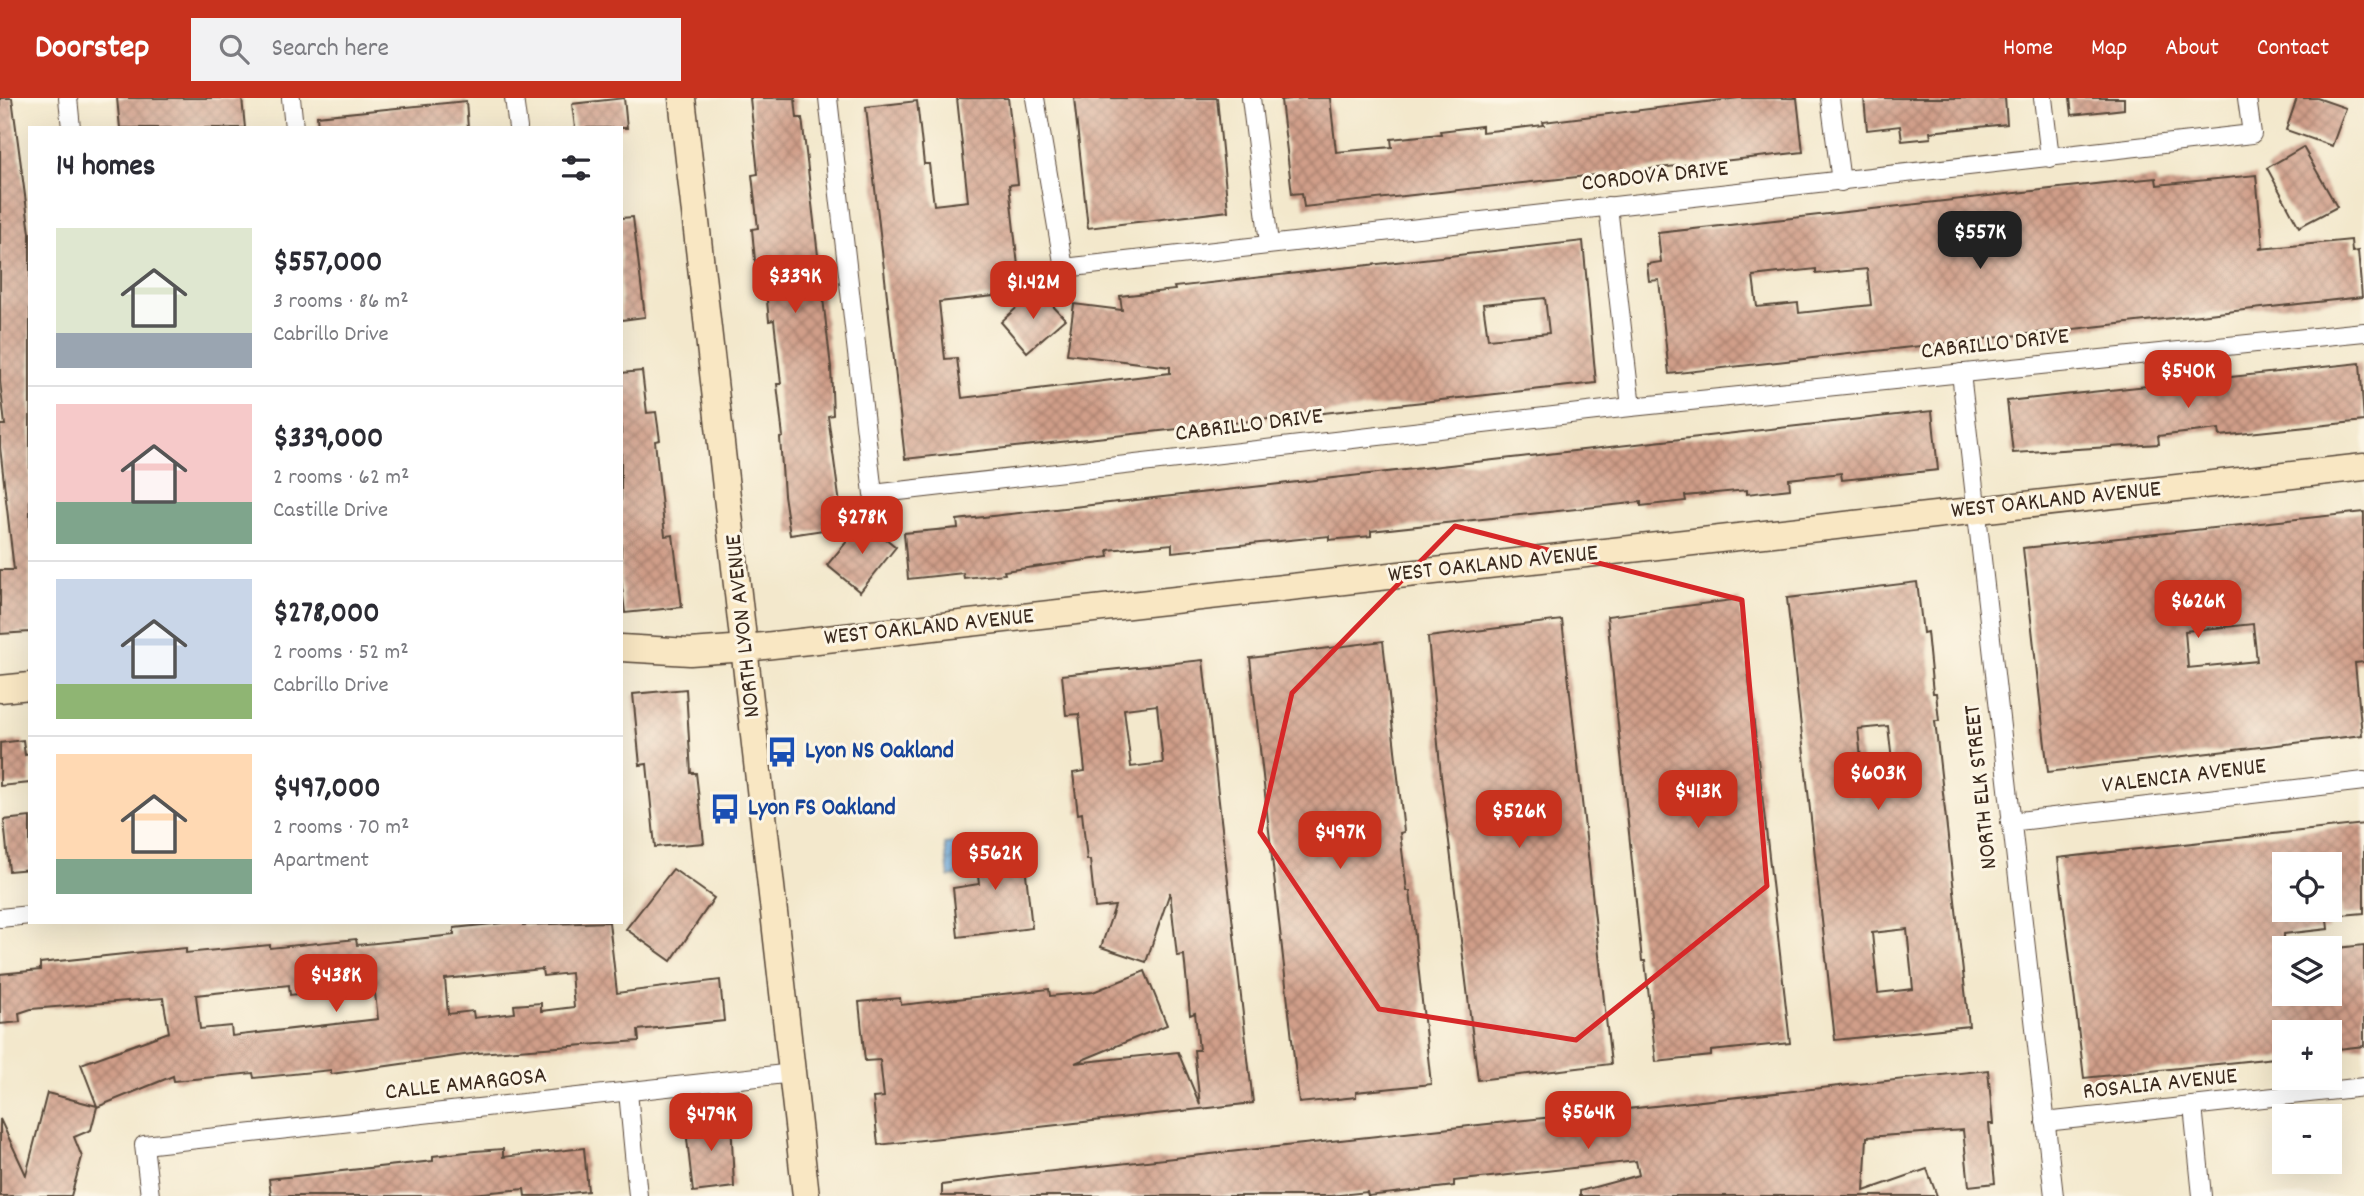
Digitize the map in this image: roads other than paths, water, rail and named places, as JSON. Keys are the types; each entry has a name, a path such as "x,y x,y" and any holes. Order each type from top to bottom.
{"street":[{"path":"68,98 71,126"},
{"path":"291,98 294,126"},
{"path":"514,98 518,126"},
{"name":"NORTH LYON AVENUE","path":"682,98 806,1196"},
{"name":"CABRILLO DRIVE","path":"828,98 873,494 1631,407 2364,332"},
{"name":"CORDOVA DRIVE","path":"1035,98 1064,268 2252,134 2247,98"},
{"path":"1251,98 1269,243"},
{"path":"1830,98 1841,182"},
{"path":"2043,98 2050,158"},
{"path":"1608,206 1631,407"},
{"name":"NORTH ELK STREET","path":"1961,373 1979,510 2010,822 2054,1196"},
{"name":"WEST OAKLAND AVENUE","path":"623,648 690,652 746,648 2364,467"},
{"path":"0,690 28,686"},
{"name":"VALENCIA AVENUE","path":"2010,822 2364,781"},
{"path":"0,918 28,915"},
{"name":"CALLE AMARGOSA","path":"150,1196 144,1145 793,1073"},
{"name":"ROSALIA AVENUE","path":"2045,1122 2364,1087"},
{"path":"628,1092 638,1196"},
{"path":"2193,1106 2202,1196"}],"water":[{"path":"962,842 966,875 949,877 945,844"}],"place":[{"name":"Lyon NS Oakland","path":"782,752"},
{"name":"Lyon FS Oakland","path":"725,809"}]}
